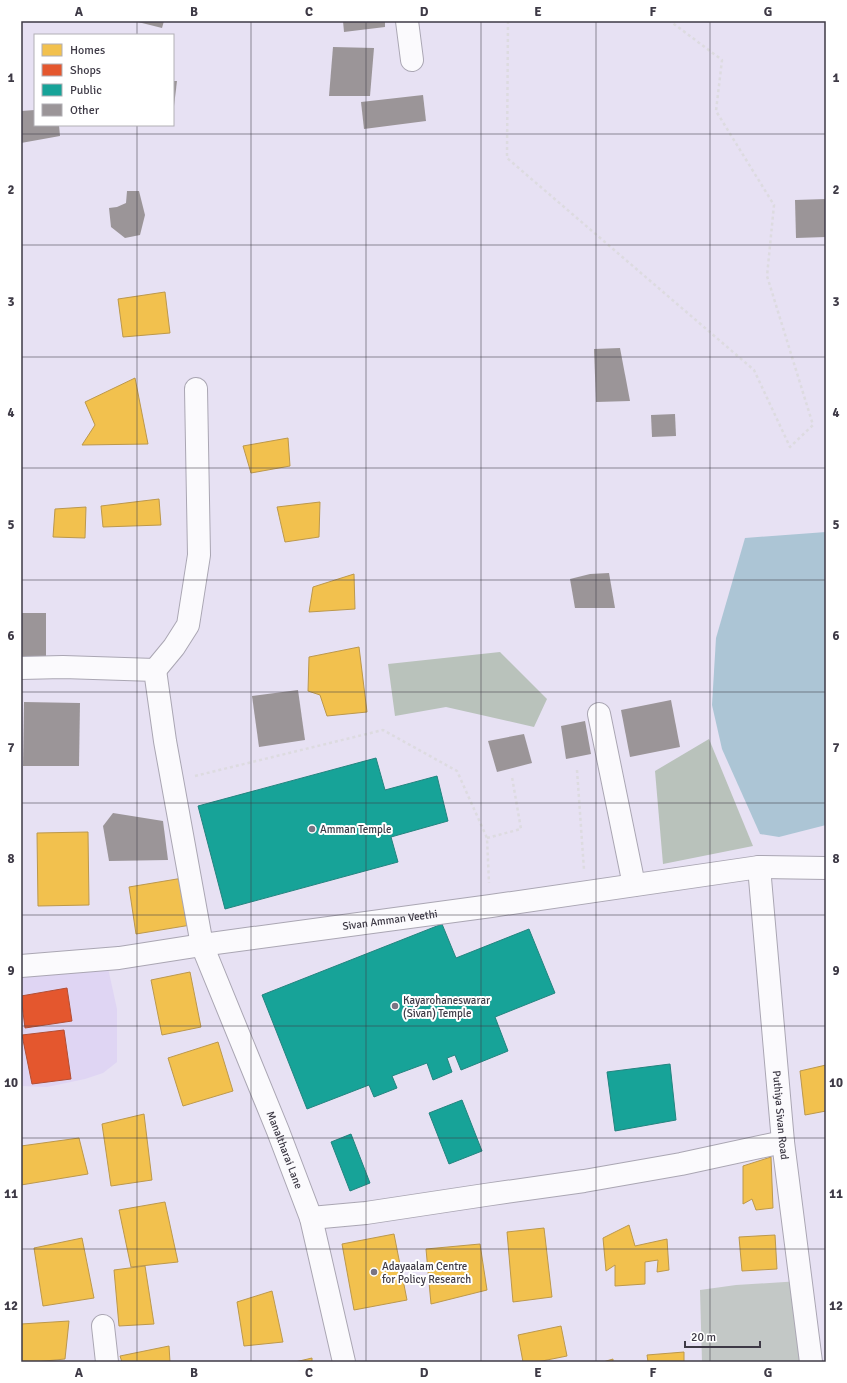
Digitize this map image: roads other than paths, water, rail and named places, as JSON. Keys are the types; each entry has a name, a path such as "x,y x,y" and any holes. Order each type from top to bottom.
{"street":[{"path":"407,21 412,60"},
{"path":"21,668 63,667 155,670 174,647 188,625 200,555 196,389"},
{"name":"Manaltharai Lane","path":"155,670 172,781 202,945 278,1131 311,1218 344,1362"},
{"path":"599,714 634,885"},
{"name":"Sivan Amman Veethi","path":"21,966 120,958 202,945 491,906 758,867 826,868"},
{"name":"Puthiya Sivan Road","path":"758,867 783,1142 811,1362"},
{"path":"311,1218 366,1213 584,1182 681,1164 783,1142"},
{"path":"103,1326 107,1362"}],"water":[{"path":"826,532 826,825 779,837 760,834 722,749 712,705 716,638 745,538"}],"place":[{"name":"Amman Temple","path":"312,829"},
{"name":"Kayarohaneswarar (Sivan) Temple","path":"395,1006"},
{"name":"Adayaalam Centre for Policy Research","path":"374,1272"}]}
